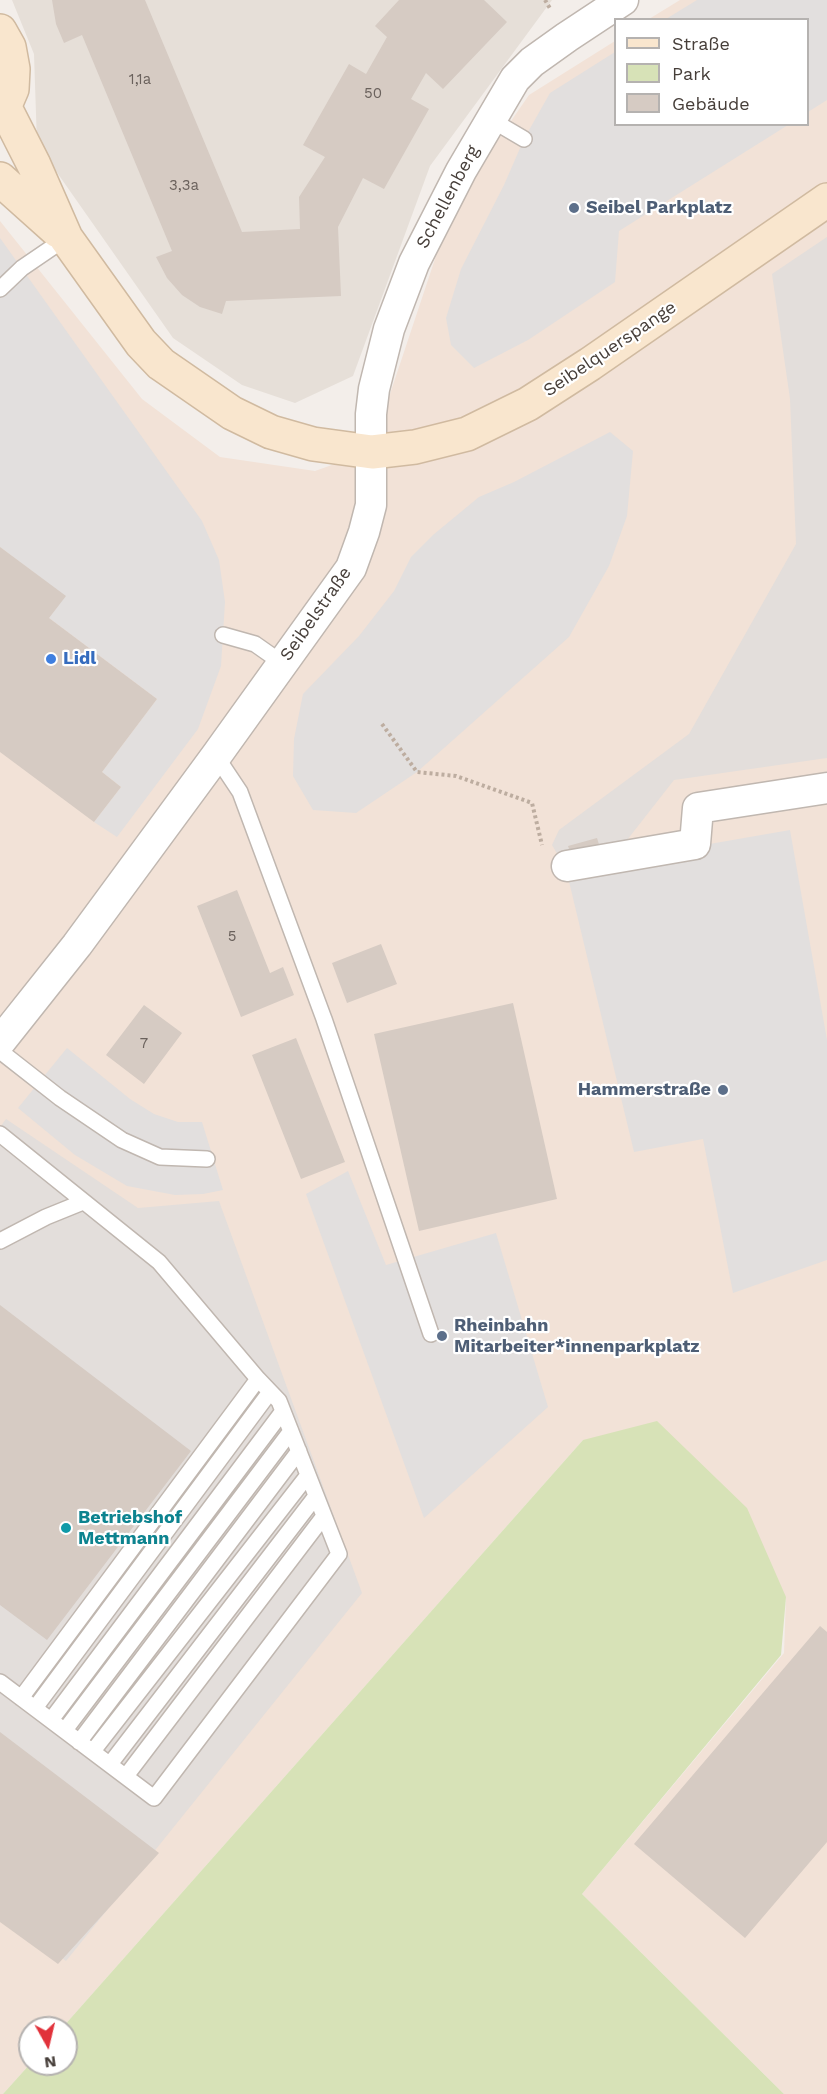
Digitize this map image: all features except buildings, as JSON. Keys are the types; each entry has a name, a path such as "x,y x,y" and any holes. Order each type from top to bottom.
{"main road":[{"path":"0,31 9,47 13,69 12,89 3,113 34,165 66,238 141,343 161,364 232,414 271,432 313,444 372,452"},
{"path":"0,179 66,238"},
{"name":"Seibelquerspange","path":"372,452 415,447 467,434 528,404 590,364 827,200"}],"street":[{"name":"Schellenberg","path":"372,452 374,389 389,328 414,263 490,119 515,79 532,62 623,0"},
{"name":"Seibelstraße","path":"0,1042 77,945 351,568 371,505 372,452"},
{"path":"567,866 695,844 698,808 827,788"}],"lane":[{"path":"490,119 524,139"},
{"path":"0,289 22,268 66,238"},
{"path":"223,635 255,644 282,663"},
{"path":"216,756 240,792 324,1019 431,1334"},
{"path":"0,1051 60,1098 122,1140 160,1157 207,1159"},
{"path":"0,1134 159,1262 258,1380 279,1401 339,1554 154,1798 0,1682"},
{"path":"0,1241 46,1217 83,1202"},
{"path":"21,1698 258,1380"},
{"path":"35,1708 270,1392"},
{"path":"51,1720 283,1411"},
{"path":"65,1730 291,1431"},
{"path":"79,1742 299,1451"},
{"path":"93,1751 308,1475"},
{"path":"110,1764 316,1496"},
{"path":"126,1776 324,1516"}],"path":[{"path":"382,724 417,772 456,776 532,803 546,864 567,866"}],"shaded area":[{"path":"12,0 552,0 430,166 353,376 295,403 242,385 173,338 37,144 34,54"},
{"path":"680,0 827,0 827,2094 784,2094 582,1894 784,1653 786,1597 583,1440 73,2016 18,2016 19,2076 3,2094 0,2094 0,221 142,399 220,457 315,471 371,451 453,205 529,95 614,42 614,126 809,126 809,18 651,18"},
{"path":"697,0 827,0 827,100 809,111 809,18 668,18"},
{"name":"Seibel Parkplatz","path":"614,53 614,126 786,126 619,231 615,282 528,340 474,368 451,345 446,318 461,269 504,185 524,139 550,93"},
{"path":"827,237 827,758 674,780 620,849 559,857 552,845 559,830 689,734 796,544 790,399 772,274"},
{"path":"0,238 202,521 219,560 225,602 221,666 198,729 117,837 94,822 121,787 102,772 157,699 49,618 65,596 0,547"},
{"path":"610,432 633,451 627,516 609,566 569,637 417,772 356,813 313,810 293,776 294,739 303,694 359,636 394,591 411,557 433,535 479,497 514,482"},
{"name":"Hammerstraße","path":"790,830 827,1040 827,1260 733,1293 703,1139 634,1152 566,869"},
{"path":"67,1048 130,1099 154,1114 178,1122 202,1122 223,1190 203,1194 175,1195 127,1186 75,1155 18,1108"},
{"path":"6,1119 138,1208 219,1201 362,1593 66,1961 0,1913 0,1127"},
{"name":"Rheinbahn Mitarbeiter*innenparkplatz","path":"348,1171 386,1265 496,1233 548,1407 424,1518 306,1194"}],"green space":[{"path":"657,1421 747,1508 786,1597 781,1655 582,1894 784,2094 3,2094 19,2076 78,2076 78,2016 73,2016 583,1440"}],"place":[{"name":"Seibel Parkplatz","path":"574,208"},
{"name":"Lidl","path":"51,659"},
{"name":"Hammerstraße","path":"723,1090"},
{"name":"Rheinbahn Mitarbeiter*innenparkplatz","path":"442,1336"},
{"name":"Betriebshof Mettmann","path":"66,1528"}]}
